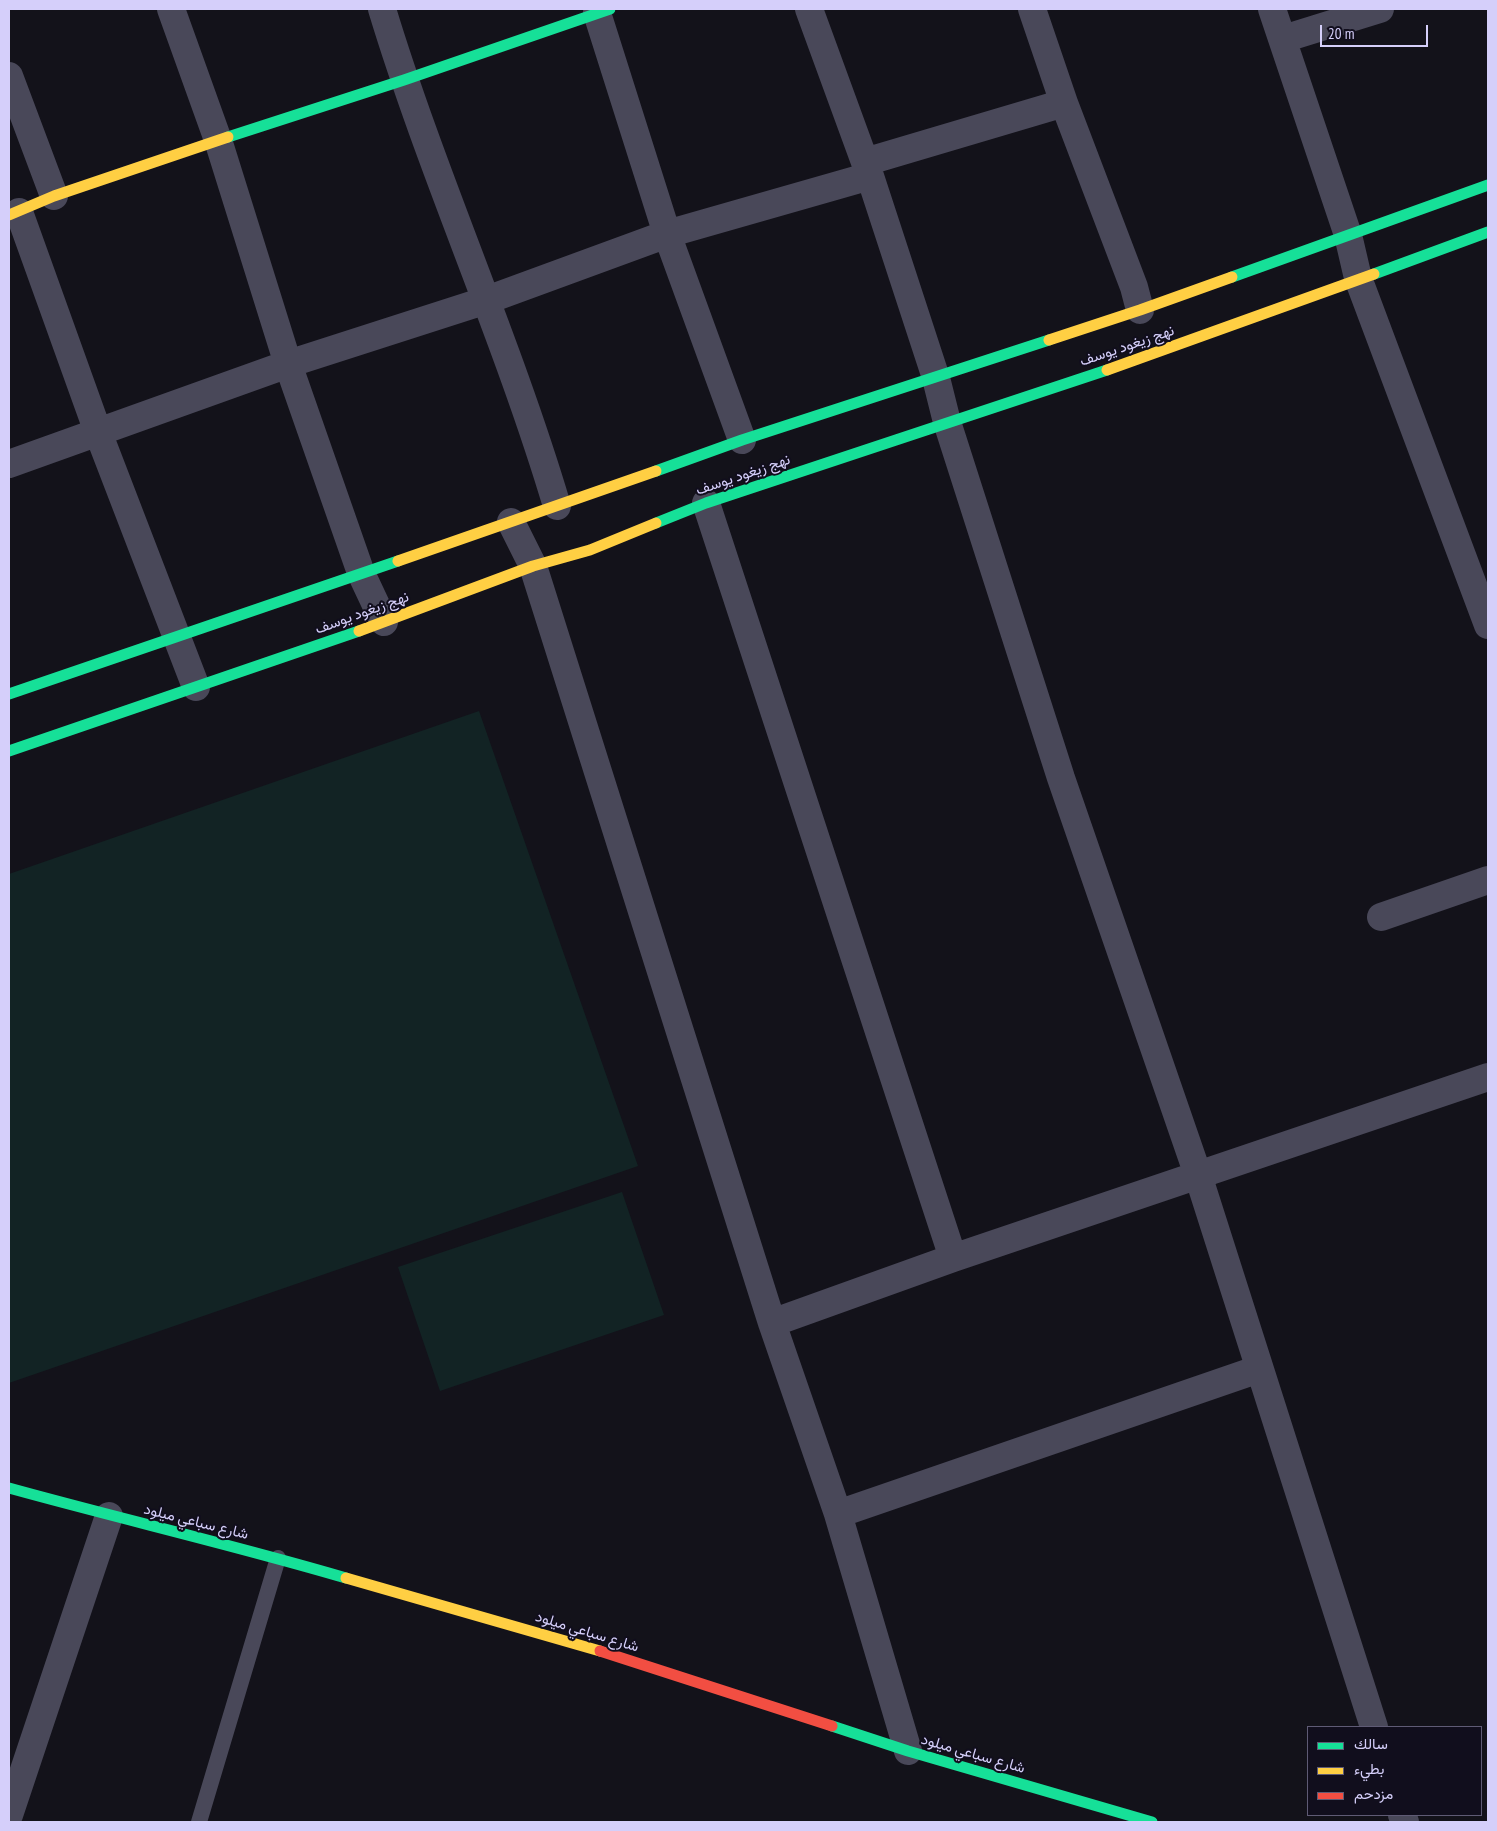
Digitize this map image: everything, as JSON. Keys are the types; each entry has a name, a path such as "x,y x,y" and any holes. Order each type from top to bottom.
{"main road":[{"path":"14,213 54,196 218,140 404,80 591,12"},
{"name":"نهج زيغود يوسف","path":"9,694 511,522 742,440 1140,310 1488,185"},
{"name":"نهج زيغود يوسف","path":"9,751 384,622 533,566 590,550 706,502 1151,355 1488,232"},
{"name":"شارع سباعي ميلود","path":"9,1488 109,1516 278,1558 607,1653 1106,1816 1152,1822"}],"street":[{"path":"171,9 218,140 288,364 361,573 384,622"},
{"path":"382,9 404,80 487,300 557,506"},
{"path":"810,9 867,169 936,378 947,422 1061,778 1198,1175 1374,1726"},
{"path":"1032,9 1064,104 1134,287 1140,310"},
{"path":"1272,9 1348,236 1358,278 1488,624"},
{"path":"1283,39 1380,9"},
{"path":"591,12 667,234 742,440"},
{"path":"9,76 54,196"},
{"path":"9,464 288,364 487,300 667,234 1064,104"},
{"path":"14,213 196,687"},
{"path":"706,502 953,1258"},
{"path":"511,522 533,566 772,1323 838,1514 908,1751"},
{"path":"1381,918 1488,880"},
{"path":"772,1323 953,1258 1488,1077"},
{"path":"838,1514 1259,1369"},
{"path":"9,1815 109,1516"}],"lane":[{"path":"199,1822 278,1558"}],"shaded area":[{"path":"479,711 638,1166 9,1383 9,874"},
{"path":"622,1192 664,1315 440,1391 398,1267"}],"traffic: fast":[{"path":"228,137 404,80 610,9"},
{"path":"1232,277 1488,185"},
{"path":"1374,274 1488,232"},
{"path":"656,471 742,440 1049,340"},
{"path":"656,523 706,503 1107,370"},
{"path":"9,694 398,561"},
{"path":"9,751 359,631"},
{"path":"9,1488 262,1554 346,1578"},
{"path":"832,1726 908,1751 1152,1822"}],"traffic: slow":[{"path":"9,215 54,196 228,137"},
{"path":"1107,370 1374,274"},
{"path":"1049,340 1232,277"},
{"path":"398,561 656,471"},
{"path":"359,631 533,566 590,550 656,523"},
{"path":"346,1578 600,1651"}],"traffic: jam":[{"path":"600,1651 832,1726"}]}
